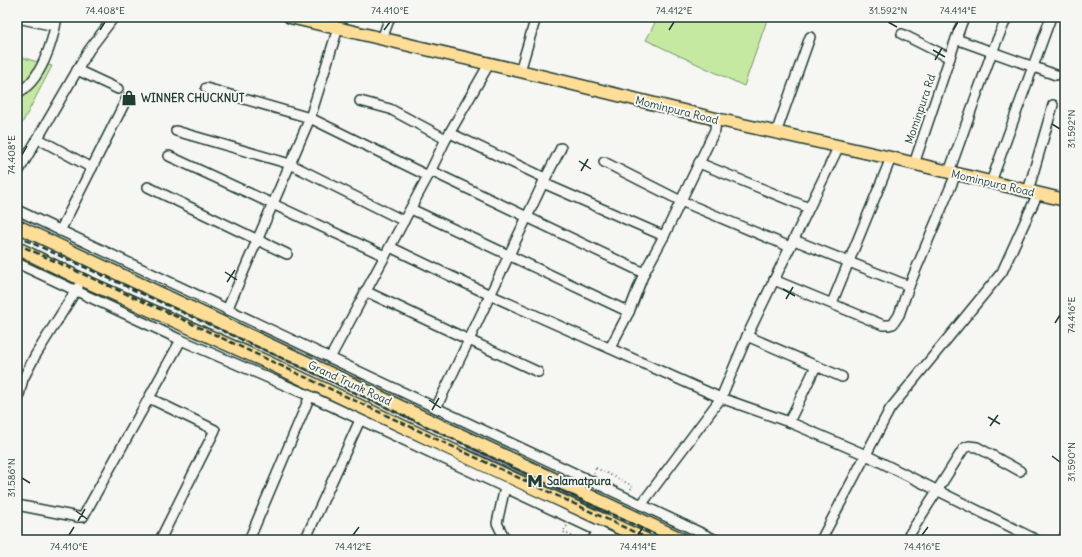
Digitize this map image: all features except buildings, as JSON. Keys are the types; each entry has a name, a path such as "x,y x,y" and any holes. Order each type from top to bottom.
{"main road":[{"name":"Mominpura Road","path":"290,17 520,71 776,134 839,146 1065,200"},
{"name":"Grand Trunk Road","path":"17,226 683,540"},
{"name":"Grand Trunk Road","path":"17,248 83,280 267,362 646,540"},
{"path":"267,362 274,347"}],"street":[{"path":"17,174 89,50 114,17"},
{"path":"382,39 390,17"},
{"path":"520,71 536,17"},
{"name":"Mominpura Rd","path":"914,164 962,22 966,17"},
{"path":"774,280 883,324 893,324 896,320 952,173 992,52 1007,17"},
{"path":"991,182 1051,17"},
{"path":"17,18 56,22 42,65 33,80 24,90 17,93"},
{"path":"227,310 310,118 338,28"},
{"path":"902,34 950,58"},
{"path":"776,134 810,37"},
{"path":"956,40 1056,75"},
{"path":"330,358 365,291 430,174 448,136 489,64"},
{"path":"77,70 118,89"},
{"path":"206,88 310,118 430,174 528,217 644,274"},
{"path":"60,231 127,98"},
{"path":"360,101 390,109 664,236"},
{"path":"821,540 890,409 1002,272 1033,192 1053,105"},
{"path":"610,348 629,312 644,274 715,130 716,119"},
{"path":"176,131 290,164 404,221"},
{"path":"37,138 92,168"},
{"path":"641,505 721,398 747,336 839,146"},
{"path":"436,408 561,148"},
{"path":"169,156 385,256"},
{"path":"832,303 891,158"},
{"path":"604,162 681,201 792,244 848,261 909,286"},
{"path":"699,163 809,208"},
{"path":"148,187 257,241 287,254"},
{"path":"411,209 629,312"},
{"path":"17,210 716,540"},
{"path":"390,248 490,295 721,398 789,422 866,456 1037,540"},
{"path":"17,263 181,340 310,396 617,540"},
{"path":"17,403 23,379 35,356 83,280"},
{"path":"365,291 538,372"},
{"path":"747,336 842,377"},
{"path":"17,505 78,518 82,517 181,340"},
{"path":"789,422 816,366"},
{"path":"249,540 310,396"},
{"path":"149,398 215,430 160,540"},
{"path":"305,540 360,420"},
{"path":"906,540 936,490 964,448 970,446 977,447 1020,471"},
{"path":"500,540 503,535 497,523 505,487"},
{"path":"592,540 598,531"},
{"path":"1063,540 1065,536"}],"path":[{"path":"587,488 596,468 633,486"},
{"path":"563,532 581,540"}],"green space":[{"path":"658,17 768,17 744,86 646,40"},
{"path":"17,56 52,66 17,133"}],"railway":[{"path":"17,236 299,366 666,540"},
{"path":"17,244 188,322 651,540"}],"place":[{"name":"WINNER CHUCKNUT","path":"129,98"},
{"name":"Salamatpura","path":"535,481"}]}
